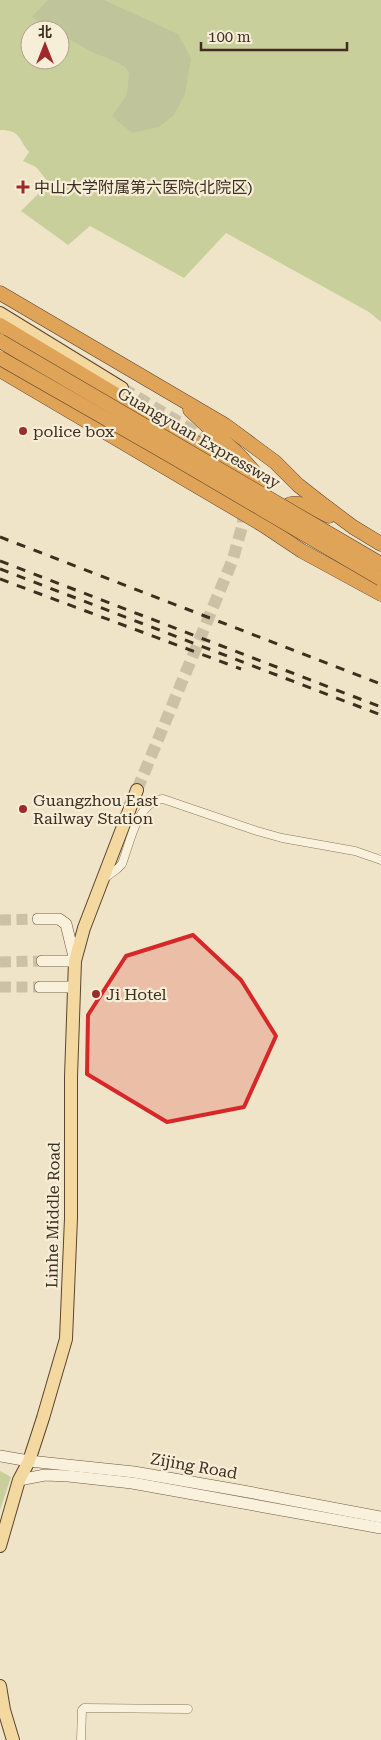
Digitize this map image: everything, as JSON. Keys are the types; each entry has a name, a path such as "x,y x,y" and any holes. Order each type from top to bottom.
{"highway":[{"path":"0,293 224,424 275,462 298,485 353,526 381,544"},
{"path":"0,325 266,485"},
{"name":"Guangyuan Expressway","path":"0,341 381,564"},
{"name":"Guangyuan Expressway","path":"0,358 381,579"},
{"path":"0,370 263,525 302,551 381,594"},
{"path":"176,397 239,455 274,495 277,505 274,512 263,525"},
{"path":"302,551 285,521 284,512 288,505 304,505 353,526"}],"main road":[{"path":"0,313 122,388"},
{"name":"Linhe Middle Road","path":"0,1546 20,1480 29,1461 43,1418 66,1340 71,1218 71,1077 75,961 84,928 137,790"},
{"path":"0,1686 4,1710 13,1740"}],"street":[{"path":"103,879 122,864 140,815 149,803 155,800 163,800 282,838 355,851 381,860"},
{"path":"38,919 59,919 66,924 75,961 42,961"},
{"path":"40,987 74,987"},
{"name":"Zijing Road","path":"0,1456 29,1461 134,1472 381,1517"},
{"name":"Zijing Road","path":"20,1480 45,1475 132,1483 381,1528"},
{"path":"81,1740 82,1710 84,1708 188,1709"}],"highlighted area":[{"path":"193,935 241,980 276,1036 244,1107 167,1122 87,1074 88,1015 126,956"}],"green space":[{"path":"0,0 381,0 381,322 369,312 226,233 184,278 90,226 68,245 21,211 49,183 36,167 23,161 29,152 16,134 7,130 0,130"},
{"path":"48,0 104,0 178,34 191,58 185,94 174,115 159,127 132,133 112,116 127,95 129,73 126,68 70,40 70,20 37,20 32,17"},
{"path":"0,1471 11,1477 0,1510"}],"tunnel":[{"path":"122,388 192,430 218,451"},
{"path":"137,790 233,559 243,523 243,506"},
{"path":"0,920 38,919"},
{"path":"0,962 42,961"},
{"path":"0,987 40,987"}],"railway":[{"path":"0,537 381,684"},
{"path":"0,561 381,707"},
{"path":"0,569 381,715"},
{"path":"0,579 241,669"}],"place":[{"name":"中山大学附属第六医院(北院区)","path":"23,187"},
{"name":"police box","path":"23,431"},
{"name":"Guangzhou East Railway Station","path":"23,809"},
{"name":"Ji Hotel","path":"96,994"}]}
